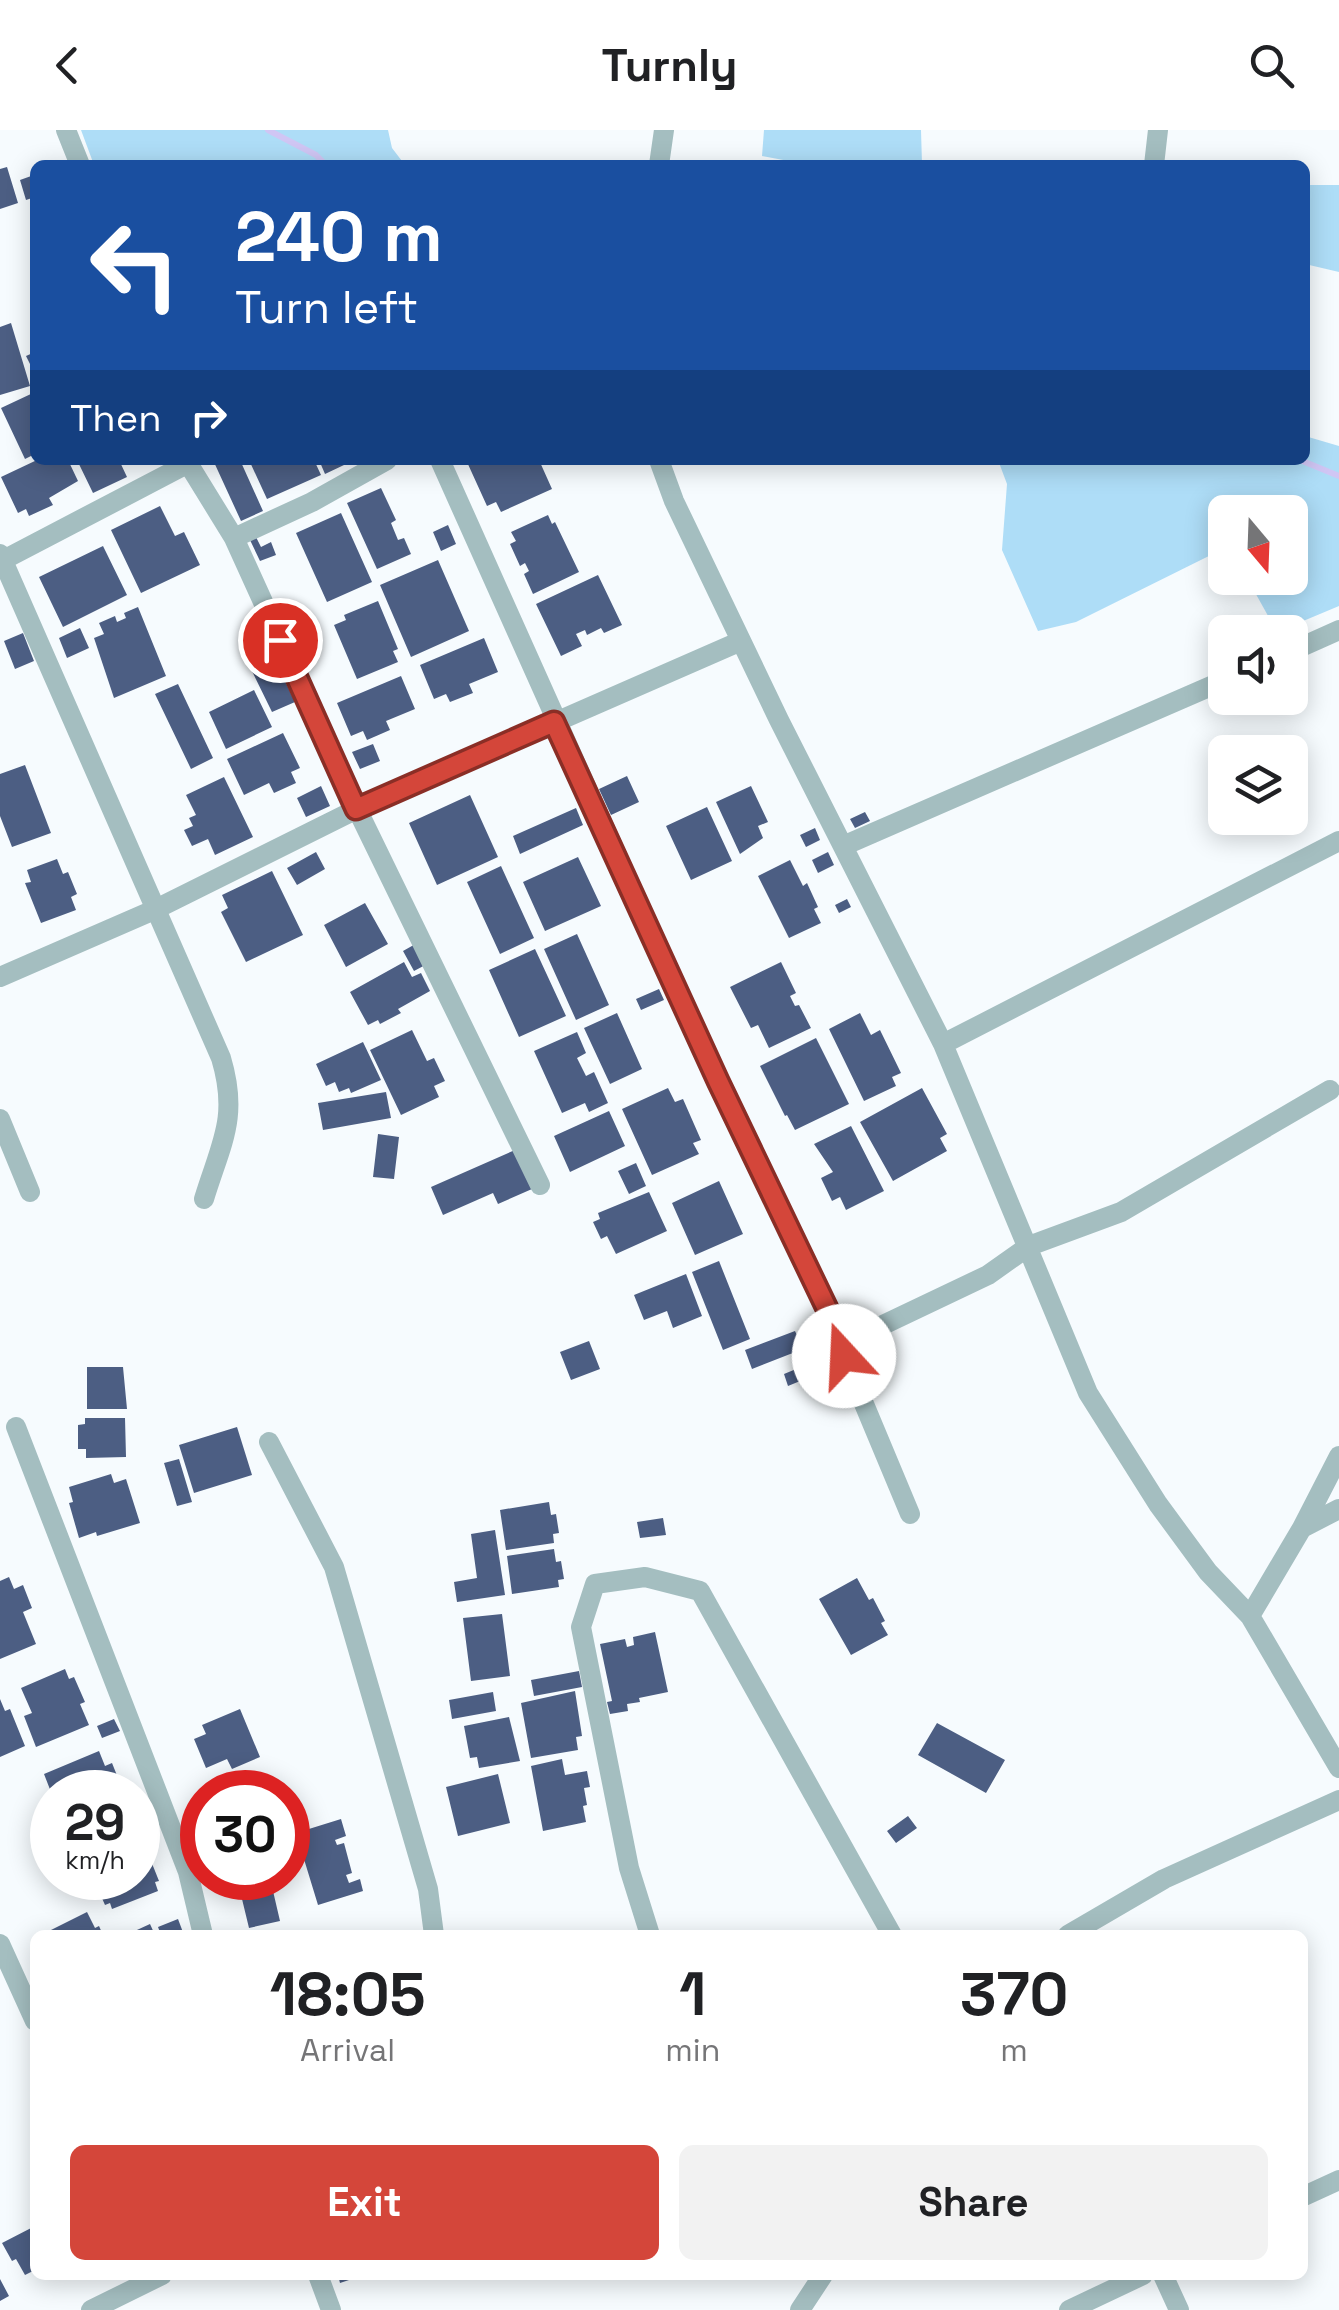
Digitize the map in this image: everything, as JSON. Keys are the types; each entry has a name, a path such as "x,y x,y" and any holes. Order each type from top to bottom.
{"street":[{"path":"66,130 78,160"},
{"path":"660,160 664,130"},
{"path":"1155,160 1158,130"},
{"path":"1,555 9,556 180,465"},
{"path":"188,465 234,538 356,809 540,1185"},
{"path":"234,538 312,502 378,465"},
{"path":"442,465 718,1081 844,1344 844,1356 910,1514"},
{"path":"661,465 674,501 741,640 942,1044 1030,1246 1088,1393 1158,1504 1208,1572 1250,1616 1339,1768"},
{"path":"1,555 230,1088 230,1118 204,1199"},
{"path":"1308,644 1339,630"},
{"path":"0,977 154,910 356,809 741,640"},
{"path":"843,846 1208,687"},
{"path":"942,1044 1339,841"},
{"path":"844,1344 988,1274 1030,1246 1122,1212 1330,1090"},
{"path":"0,1118 30,1192"},
{"path":"16,1427 188,1872 202,1930"},
{"path":"269,1442 334,1568 428,1889 433,1930"},
{"path":"1250,1616 1339,1456"},
{"path":"1302,1528 1339,1509"},
{"path":"648,1930 629,1868 581,1626 595,1584 645,1577 700,1590 889,1930"},
{"path":"1077,1930 1164,1879 1339,1800"},
{"path":"0,1944 30,2010"},
{"path":"1308,2194 1339,2180"},
{"path":"91,2310 138,2280"},
{"path":"320,2280 332,2310"},
{"path":"800,2310 820,2280"},
{"path":"1069,2310 1132,2280"},
{"path":"1164,2280 1179,2310"}],"shaded area":[{"path":"81,130 388,130 392,148 401,160 92,160"},
{"path":"764,130 921,130 922,160 783,160 762,156"},
{"path":"1310,185 1339,185 1339,272 1310,265"},
{"path":"1310,437 1339,446 1339,606 1308,619 1308,615 1268,615 1256,595 1308,595 1308,495 1208,495 1208,556 1076,622 1038,631 1002,550 1007,484 1000,465 1310,465"}],"building":[{"path":"7,167 18,203 0,209 0,169"},
{"path":"30,176 30,199 26,200 20,180"},
{"path":"11,323 30,386 0,395 0,327"},
{"path":"30,394 30,456 25,459 1,408"},
{"path":"30,463 70,465 78,481 49,498 53,505 29,516 26,509 18,513 1,477"},
{"path":"79,465 121,465 127,477 93,493"},
{"path":"215,465 242,465 263,511 241,521"},
{"path":"251,465 316,465 321,475 267,499"},
{"path":"321,465 344,465 325,474"},
{"path":"468,465 541,465 552,489 501,512 496,502 487,506"},
{"path":"381,488 396,520 391,523 398,540 404,538 411,554 377,569 347,503"},
{"path":"160,506 175,536 184,532 200,565 141,593 111,530"},
{"path":"341,513 372,582 327,602 296,533"},
{"path":"548,515 579,572 533,594 524,574 529,571 525,563 520,566 510,544 516,541 511,532"},
{"path":"448,525 456,544 441,551 433,532"},
{"path":"256,537 261,547 271,542 276,555 260,561 250,540"},
{"path":"103,546 127,595 63,627 39,577"},
{"path":"438,560 469,631 411,657 380,585"},
{"path":"598,575 622,625 604,633 601,628 587,635 585,630 576,634 582,646 561,656 536,604"},
{"path":"378,601 398,649 393,651 398,662 357,679 334,625 346,620 344,615"},
{"path":"138,607 166,676 114,698 94,638 104,634 99,623 115,616 117,622 126,618 124,613"},
{"path":"80,628 89,648 67,658 59,638"},
{"path":"23,633 34,661 15,669 4,641"},
{"path":"484,638 498,672 469,684 473,693 450,702 446,694 434,699 420,665"},
{"path":"271,652 295,702 272,712 248,663"},
{"path":"401,676 415,709 386,721 390,730 367,740 363,731 351,736 337,703"},
{"path":"178,684 213,758 191,769 155,694"},
{"path":"254,690 272,727 226,749 209,712"},
{"path":"283,733 300,768 291,772 296,783 274,793 269,783 244,795 227,759"},
{"path":"373,744 380,761 360,769 352,752"},
{"path":"25,765 51,833 12,847 0,816 0,774"},
{"path":"627,776 639,802 611,815 599,789"},
{"path":"224,777 253,837 215,855 208,839 192,846 184,830 193,826 189,818 196,815 186,795"},
{"path":"321,786 330,806 306,817 297,798"},
{"path":"751,786 768,822 758,826 763,838 740,854 716,802"},
{"path":"470,795 498,857 437,885 409,823"},
{"path":"707,807 732,861 691,880 666,826"},
{"path":"576,808 583,825 520,854 513,836"},
{"path":"865,812 870,821 855,828 850,819"},
{"path":"815,828 820,840 806,847 800,835"},
{"path":"316,852 325,869 297,885 287,868"},
{"path":"828,852 834,865 818,873 812,860"},
{"path":"578,857 601,906 545,931 523,882"},
{"path":"57,859 63,874 68,872 77,894 71,897 76,910 41,923 25,883 31,882 27,870"},
{"path":"790,860 803,886 807,883 821,923 789,938 758,876"},
{"path":"501,866 534,938 500,954 467,882"},
{"path":"272,871 303,935 246,962 221,912 228,908 222,895"},
{"path":"847,899 851,907 839,913 835,905"},
{"path":"365,903 388,944 346,967 324,925"},
{"path":"577,934 609,1005 576,1020 544,949"},
{"path":"419,942 431,962 414,971 403,951"},
{"path":"535,949 566,1016 519,1037 489,970"},
{"path":"404,962 412,977 421,973 430,991 398,1009 401,1013 380,1024 378,1020 368,1025 350,992"},
{"path":"781,962 796,993 790,996 811,1028 769,1048 758,1025 751,1028 730,987"},
{"path":"659,989 664,1000 641,1010 636,999"},
{"path":"617,1013 642,1069 610,1084 584,1028"},
{"path":"860,1013 871,1035 880,1030 901,1073 892,1077 896,1086 864,1101 829,1029"},
{"path":"412,1030 427,1061 434,1058 445,1081 434,1086 439,1097 401,1115 370,1050"},
{"path":"577,1032 586,1053 577,1058 586,1076 594,1072 608,1103 589,1112 585,1103 562,1113 534,1051"},
{"path":"816,1038 849,1104 795,1130 760,1066"},
{"path":"363,1042 381,1080 351,1093 349,1088 339,1092 335,1082 326,1086 316,1064"},
{"path":"668,1088 675,1102 683,1099 701,1140 693,1143 699,1154 652,1175 622,1109"},
{"path":"922,1088 947,1134 940,1138 947,1151 893,1181 860,1122"},
{"path":"386,1092 391,1118 323,1130 318,1103"},
{"path":"609,1111 625,1146 570,1172 554,1136"},
{"path":"851,1126 884,1191 846,1210 840,1197 832,1201 821,1178 833,1172 814,1144"},
{"path":"378,1134 399,1137 394,1179 373,1177"},
{"path":"515,1150 532,1189 498,1204 493,1193 443,1215 431,1187"},
{"path":"636,1163 646,1186 629,1194 618,1171"},
{"path":"719,1181 743,1234 695,1255 672,1203"},
{"path":"649,1192 667,1231 616,1254 607,1236 601,1239 593,1222 600,1219 598,1213"},
{"path":"719,1261 750,1339 723,1350 692,1272"},
{"path":"686,1274 702,1316 673,1328 667,1311 644,1320 634,1295"},
{"path":"795,1331 803,1349 752,1369 745,1350"},
{"path":"589,1341 600,1369 571,1380 560,1352"},
{"path":"825,1341 829,1350 812,1357 809,1348"},
{"path":"87,1367 123,1367 127,1409 87,1409"},
{"path":"801,1367 805,1379 788,1386 784,1374"},
{"path":"85,1418 125,1418 126,1457 86,1458 86,1449 78,1449 78,1425 85,1424"},
{"path":"237,1427 252,1475 194,1493 179,1445"},
{"path":"179,1459 192,1502 177,1506 164,1463"},
{"path":"111,1474 114,1483 126,1479 140,1523 79,1538 69,1503 73,1502 69,1487"},
{"path":"549,1502 559,1533 553,1534 554,1543 506,1550 500,1510"},
{"path":"663,1518 666,1535 640,1538 637,1522"},
{"path":"495,1530 505,1595 457,1602 454,1582 477,1578 471,1534"},
{"path":"554,1549 564,1579 558,1580 559,1587 512,1594 507,1556"},
{"path":"9,1577 14,1589 23,1585 32,1608 23,1612 36,1644 0,1659 0,1581"},
{"path":"857,1578 869,1600 873,1598 888,1635 851,1655 819,1599"},
{"path":"502,1614 510,1676 471,1681 463,1618"},
{"path":"655,1632 668,1692 639,1698 640,1702 627,1704 628,1711 610,1714 607,1702 612,1701 600,1644 625,1639 627,1647 634,1645 633,1637"},
{"path":"65,1669 69,1679 74,1677 85,1702 80,1704 89,1725 36,1747 24,1716 32,1713 21,1688"},
{"path":"579,1671 582,1687 534,1696 531,1680"},
{"path":"575,1691 582,1736 576,1737 578,1750 531,1758 521,1703"},
{"path":"493,1692 496,1711 452,1719 449,1700"},
{"path":"0,1699 5,1711 10,1709 25,1746 0,1757"},
{"path":"240,1709 260,1757 232,1769 227,1759 206,1768 194,1739 206,1734 202,1725"},
{"path":"509,1717 520,1761 479,1768 477,1757 470,1758 464,1726"},
{"path":"114,1719 120,1731 102,1738 97,1726"},
{"path":"937,1723 1005,1760 986,1793 918,1755"},
{"path":"99,1751 105,1766 112,1763 115,1770 54,1770"},
{"path":"562,1759 565,1775 587,1771 590,1787 584,1788 587,1805 583,1806 586,1822 543,1831 531,1766"},
{"path":"498,1774 510,1823 458,1836 446,1787"},
{"path":"908,1816 917,1828 896,1843 887,1831"},
{"path":"341,1819 346,1836 335,1840 337,1845 344,1843 352,1873 346,1875 349,1883 360,1879 363,1891 318,1905 310,1879 310,1829"},
{"path":"103,1900 135,1900 112,1909 110,1903 105,1905"},
{"path":"242,1900 275,1900 280,1921 249,1928"},
{"path":"87,1912 95,1928 99,1926 101,1930 51,1930"},
{"path":"178,1919 182,1930 159,1930 158,1927"},
{"path":"30,2229 30,2272 25,2275 2,2243"},
{"path":"0,2279 9,2296 0,2301"}],"waterway":[{"path":"268,130 321,160"},
{"path":"1310,464 1339,476"}],"route":[{"path":"280,640 356,809 554,722 718,1081 844,1344 844,1356"}]}
